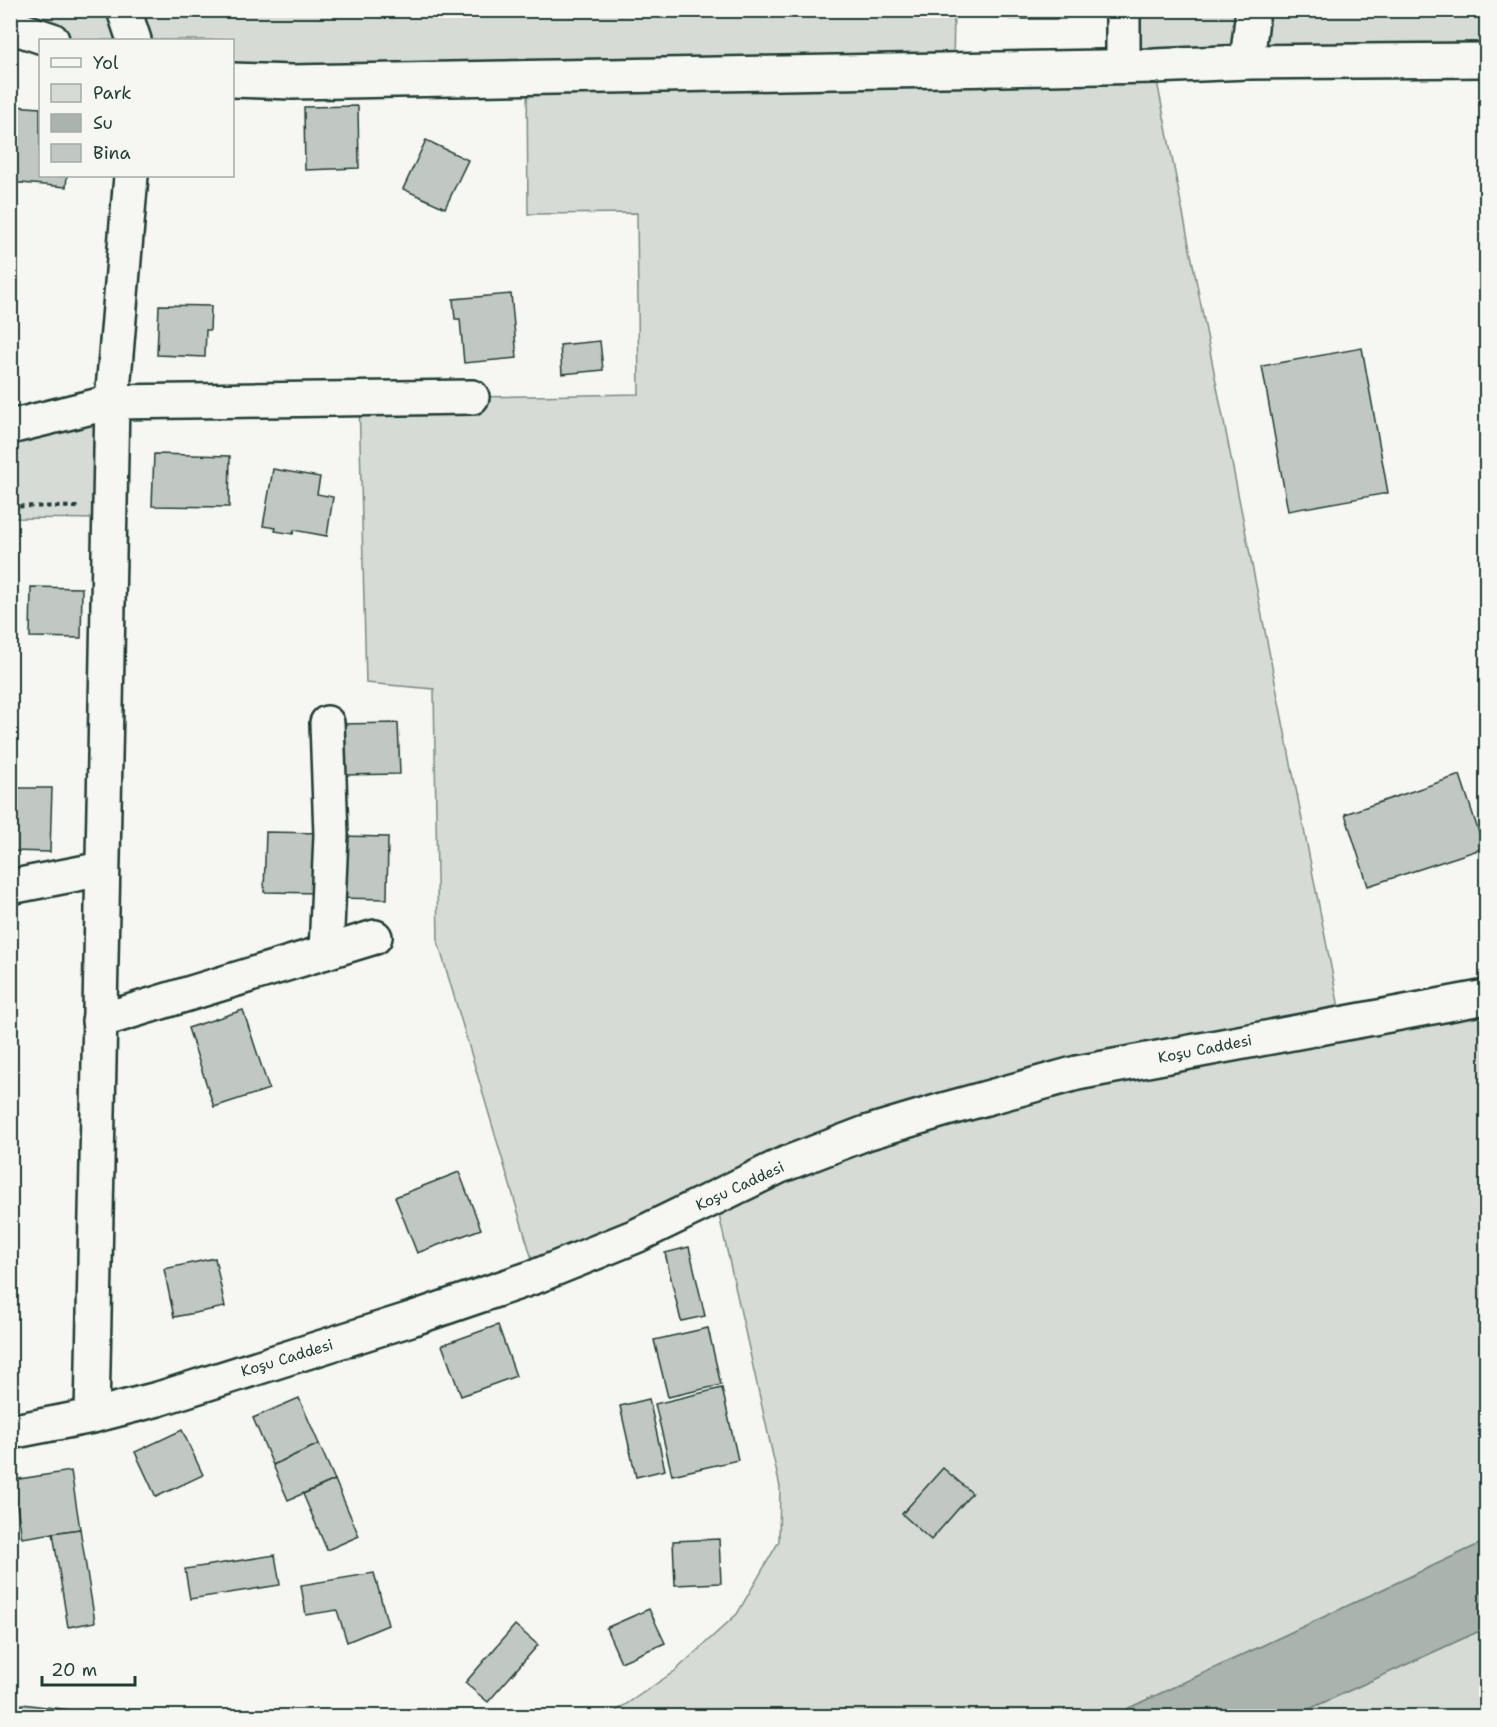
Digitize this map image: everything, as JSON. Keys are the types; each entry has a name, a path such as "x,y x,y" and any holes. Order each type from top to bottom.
{"street":[{"path":"124,10 134,39"},
{"path":"1123,66 1124,10"},
{"path":"1247,62 1253,10"},
{"path":"10,26 49,39"},
{"path":"234,80 304,81 1247,62 1486,60"},
{"path":"92,1416 112,402 131,177"},
{"path":"10,427 112,402 472,397"},
{"path":"326,952 332,835 327,723"},
{"path":"10,887 102,869"},
{"path":"99,1021 375,938"},
{"name":"Koşu Caddesi","path":"10,1432 92,1416 158,1399 411,1319 537,1276 636,1236 780,1166 866,1132 1077,1073 1486,997"}],"path":[{"path":"10,506 110,508"}],"green space":[{"path":"11,10 954,10 953,69 1123,66 1123,11 1486,11 1486,60 1154,66 1342,1023 1486,997 1486,1541 1112,1716 609,1716 675,1671 737,1614 779,1541 780,1487 715,1197 537,1276 438,942 434,689 366,683 359,399 639,394 637,213 528,214 527,78 234,80 234,39 51,39"},
{"path":"112,402 110,519 11,518 10,427"},
{"path":"1486,1628 1486,1716 1294,1716"}],"water":[{"path":"1486,1541 1486,1628 1294,1716 1112,1716"}],"building":[{"path":"1010,10 1066,10 1065,19 1010,19"},
{"path":"14,106 39,108 39,177 67,177 66,187 10,182 10,143"},
{"path":"358,106 359,168 305,170 304,107"},
{"path":"426,140 468,160 445,208 403,189"},
{"path":"511,294 517,358 464,363 460,319 455,319 453,299"},
{"path":"159,305 211,306 210,330 206,330 205,357 157,355"},
{"path":"600,341 603,370 562,374 560,345"},
{"path":"1362,348 1388,493 1288,511 1262,366"},
{"path":"154,454 230,456 229,507 152,506"},
{"path":"273,469 320,477 317,494 333,497 327,536 294,530 293,534 263,526"},
{"path":"31,587 82,588 81,638 30,637"},
{"path":"398,723 400,774 340,775 338,724"},
{"path":"1460,775 1484,848 1368,886 1345,814"},
{"path":"10,788 52,788 50,852 10,851"},
{"path":"266,832 321,833 320,893 264,892"},
{"path":"340,836 388,837 387,899 338,898"},
{"path":"243,1010 269,1089 214,1107 188,1028"},
{"path":"459,1172 481,1229 417,1253 395,1197"},
{"path":"689,1247 705,1316 681,1321 665,1253"},
{"path":"215,1258 225,1307 174,1317 164,1269"},
{"path":"498,1325 516,1376 461,1396 442,1345"},
{"path":"708,1328 721,1385 668,1397 654,1340"},
{"path":"722,1388 738,1460 672,1475 655,1404"},
{"path":"299,1398 319,1444 273,1465 253,1418"},
{"path":"649,1399 665,1470 636,1477 620,1406"},
{"path":"182,1430 203,1475 156,1497 135,1452"},
{"path":"319,1444 335,1480 288,1500 273,1465"},
{"path":"943,1468 972,1493 931,1540 902,1514"},
{"path":"71,1471 80,1529 22,1538 13,1480"},
{"path":"335,1480 359,1536 327,1550 303,1494"},
{"path":"80,1529 95,1622 68,1627 53,1533"},
{"path":"719,1539 721,1583 675,1585 673,1541"},
{"path":"275,1555 280,1585 190,1599 185,1569"},
{"path":"374,1573 388,1625 347,1642 337,1610 306,1615 301,1585"},
{"path":"649,1609 665,1643 621,1662 606,1628"},
{"path":"515,1625 538,1645 488,1702 465,1683"},
{"path":"22,1704 102,1714 102,1716 20,1716"}]}
